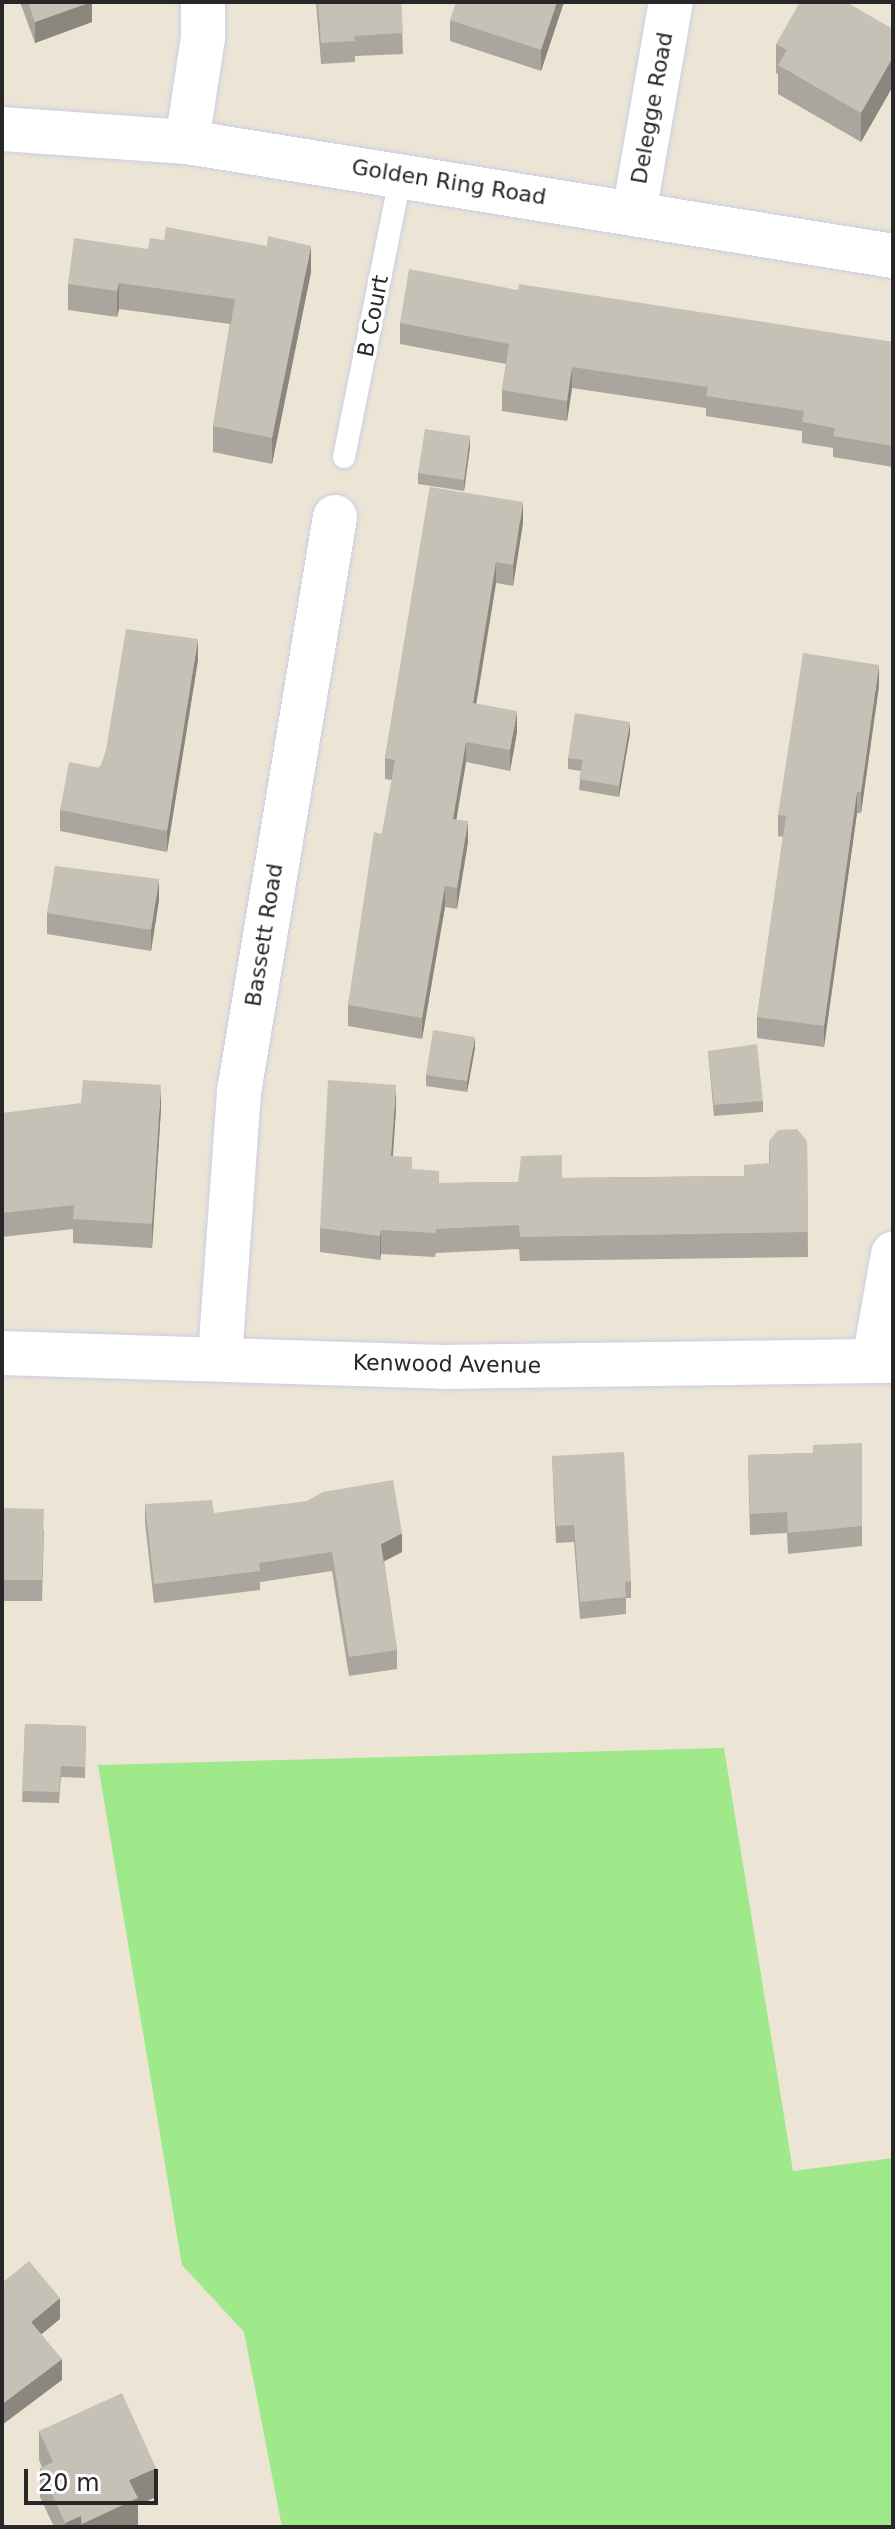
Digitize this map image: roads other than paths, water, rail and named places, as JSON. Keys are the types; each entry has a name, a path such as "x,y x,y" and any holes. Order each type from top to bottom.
{"street":[{"path":"187,142 203,2"},
{"name":"Delegge Road","path":"634,213 671,2"},
{"name":"Golden Ring Road","path":"2,129 187,142 401,174 893,256"},
{"name":"Bassett Road","path":"220,1357 239,1092 335,517"},
{"path":"884,1361 893,1254"},
{"name":"Kenwood Avenue","path":"2,1353 220,1357 444,1367 884,1361"}],"lane":[{"name":"B Court","path":"344,457 401,174"}]}
